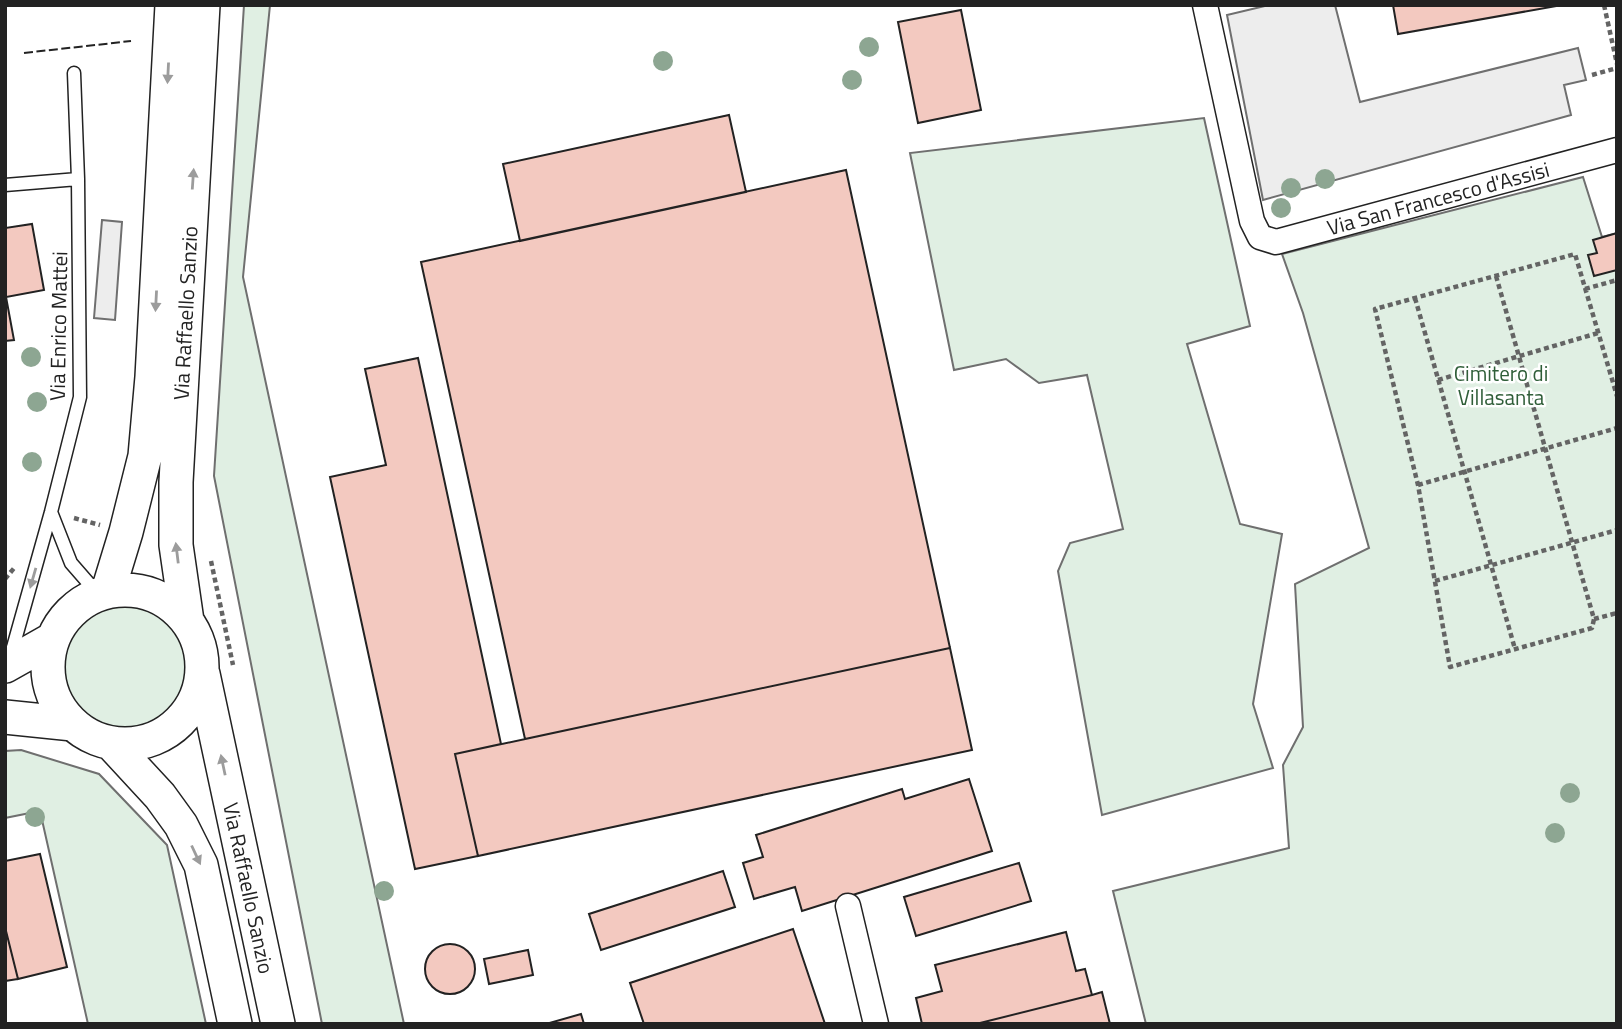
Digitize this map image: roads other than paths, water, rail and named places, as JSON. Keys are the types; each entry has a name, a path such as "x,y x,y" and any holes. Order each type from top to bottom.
{"street":[{"name":"Via Raffaello Sanzio","path":"103,593 126,532 145,456 152,377 172,5"},
{"name":"Via Raffaello Sanzio","path":"187,621 176,545 176,482 203,5"},
{"name":"Via San Francesco d'Assisi","path":"1205,5 1252,221 1260,237 1276,242 1617,150"},
{"path":"7,665 52,639 71,612 83,602 103,593 138,591 165,601 187,621 199,644 202,670 197,696 173,728 150,740 111,743 91,736 73,724 63,712 50,685 48,670 52,639"},
{"name":"Via Raffaello Sanzio","path":"202,670 278,1024"},
{"path":"5,717 73,724"},
{"name":"Via Raffaello Sanzio","path":"111,743 160,796 174,815 201,864 235,1024"},
{"path":"848,906 876,1024"}],"lane":[{"name":"Via Enrico Mattei","path":"7,665 51,512 80,397 74,73"},
{"path":"5,185 78,179"},
{"path":"51,512 71,563 103,593"}],"park label":[{"name":"Cimitero di Villasanta","path":"1501,385"}]}
